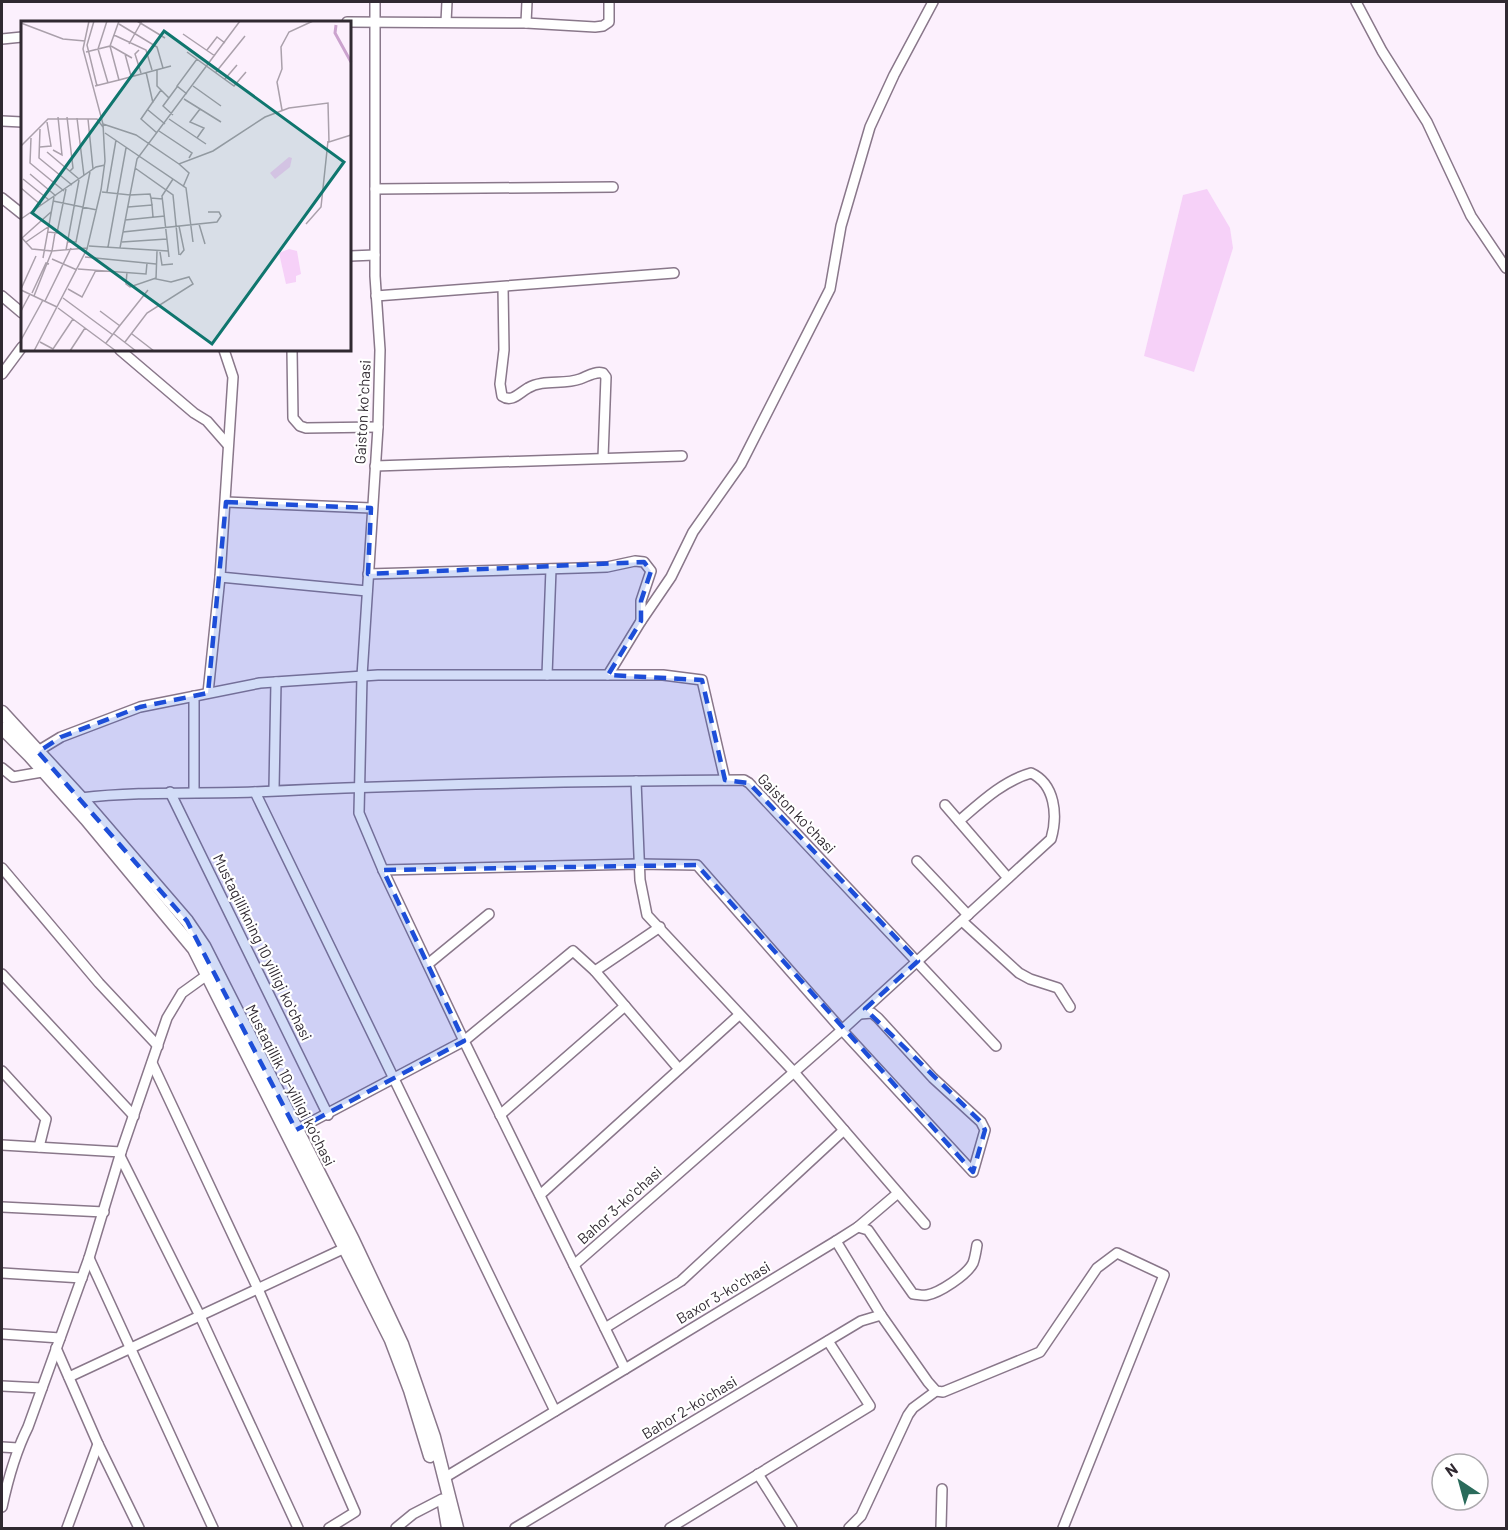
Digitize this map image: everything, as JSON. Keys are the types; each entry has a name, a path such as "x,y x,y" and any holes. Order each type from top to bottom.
{"main road":[{"name":"Mustaqillik 10-yilligi ko'chasi","path":"2,712 34,754 42,772 178,927 194,949 391,1340 424,1433 448,1528"},
{"name":"Mustaqillik 10-yilligi ko'chasi","path":"2,728 81,798 187,921 204,946 353,1240 402,1344 434,1437 457,1528"}],"street":[{"name":"Gaiston koʻchasi","path":"359,787 362,676 378,427 380,350 375,255 375,2"},
{"path":"446,22 447,2"},
{"path":"526,23 528,2"},
{"path":"351,22 603,26 609,22 609,2"},
{"path":"608,675 640,621 671,577 693,532 741,464 830,289 841,226 870,127 894,75 933,2"},
{"path":"1356,2 1382,51 1427,122 1471,216 1506,268"},
{"path":"2,39 21,37"},
{"path":"2,121 21,122"},
{"path":"375,189 613,187"},
{"path":"2,198 21,212"},
{"path":"351,256 375,255"},
{"path":"376,297 674,273"},
{"path":"503,287 504,350 500,384 502,396 511,399 535,385 579,380 599,372 603,373 606,377 603,458"},
{"path":"2,296 21,312"},
{"path":"2,374 21,348"},
{"path":"121,351 194,413 207,421 228,444"},
{"path":"208,693 226,502 233,377 224,351"},
{"path":"292,351 293,418 300,426 306,428 378,427"},
{"path":"375,466 682,456"},
{"path":"226,502 371,508"},
{"path":"368,574 607,567 623,563 644,562 651,571 641,601 640,621"},
{"path":"547,675 551,569"},
{"path":"220,577 367,591"},
{"path":"34,754 61,738 140,707 260,682 362,676 663,675 702,680 725,780"},
{"path":"274,789 276,682"},
{"path":"194,696 194,792"},
{"path":"2,768 13,777 42,772"},
{"name":"Bahor 3-koʻchasi","path":"625,1369 574,1265 860,1014 1052,839 1053,804 1049,788 1042,778 1031,772 987,797 959,821"},
{"name":"Gaiston koʻchasi","path":"81,798 107,794 255,792 274,789 744,780 896,937 996,1046"},
{"path":"636,781 640,880 647,915 793,1071 926,1224"},
{"path":"359,787 359,813 383,870 574,1265"},
{"name":"Mustaqillikning 10 yilligi koʻchasi","path":"171,792 328,1115"},
{"path":"255,792 555,1411"},
{"path":"945,805 1008,878"},
{"path":"917,861 965,918 1019,973 1058,988 1070,1007"},
{"path":"383,870 639,864 697,865 842,1030 973,1172 985,1130 981,1122 933,1078 878,1018 872,1013 860,1014"},
{"path":"2,868 99,983 158,1046"},
{"path":"428,964 489,914"},
{"path":"594,971 660,927"},
{"path":"296,1130 464,1041 573,951 594,971 679,1069"},
{"path":"2,974 134,1116"},
{"path":"2,1507 9,1474 89,1258 167,1018 182,993 207,975"},
{"path":"501,1115 624,1006"},
{"path":"540,1195 739,1015"},
{"path":"152,1064 258,1289 355,1512 329,1528"},
{"path":"2,1071 46,1119 39,1148"},
{"path":"605,1329 681,1281 844,1130"},
{"path":"2,1145 121,1154"},
{"path":"121,1154 200,1316 298,1528"},
{"name":"Baxor 3-koʻchasi","path":"625,1369 858,1227 898,1193"},
{"path":"2,1207 104,1212"},
{"path":"858,1227 868,1230 913,1293 921,1295 929,1295 967,1272 973,1263 977,1245"},
{"path":"836,1241 881,1315 936,1390 943,1392 1040,1352 1096,1268 1117,1253 1164,1275 1063,1528"},
{"path":"69,1377 345,1248"},
{"path":"89,1258 213,1528"},
{"path":"2,1273 82,1278"},
{"name":"Bahor 2-koʻchasi","path":"515,1528 861,1321 881,1315"},
{"path":"2,1334 60,1338"},
{"path":"670,1528 870,1406 828,1341"},
{"path":"56,1348 139,1528"},
{"path":"444,1478 625,1369"},
{"path":"2,1386 42,1388"},
{"path":"849,1528 861,1516 908,1415 913,1408 936,1390"},
{"path":"67,1528 98,1443"},
{"path":"2,1447 18,1448"},
{"path":"758,1474 792,1528"},
{"path":"941,1528 942,1489"},
{"path":"396,1528 413,1514 442,1499"}],"highlighted area":[{"path":"226,502 371,508 368,574 644,562 651,571 641,601 641,621 608,675 702,680 725,780 749,783 918,961 865,1009 981,1122 985,1130 973,1172 697,865 383,870 464,1041 296,1130 187,921 38,752 61,737 140,707 208,693"}],"shaded area":[{"path":"1207,189 1230,228 1233,248 1194,372 1144,356 1183,195"}]}
